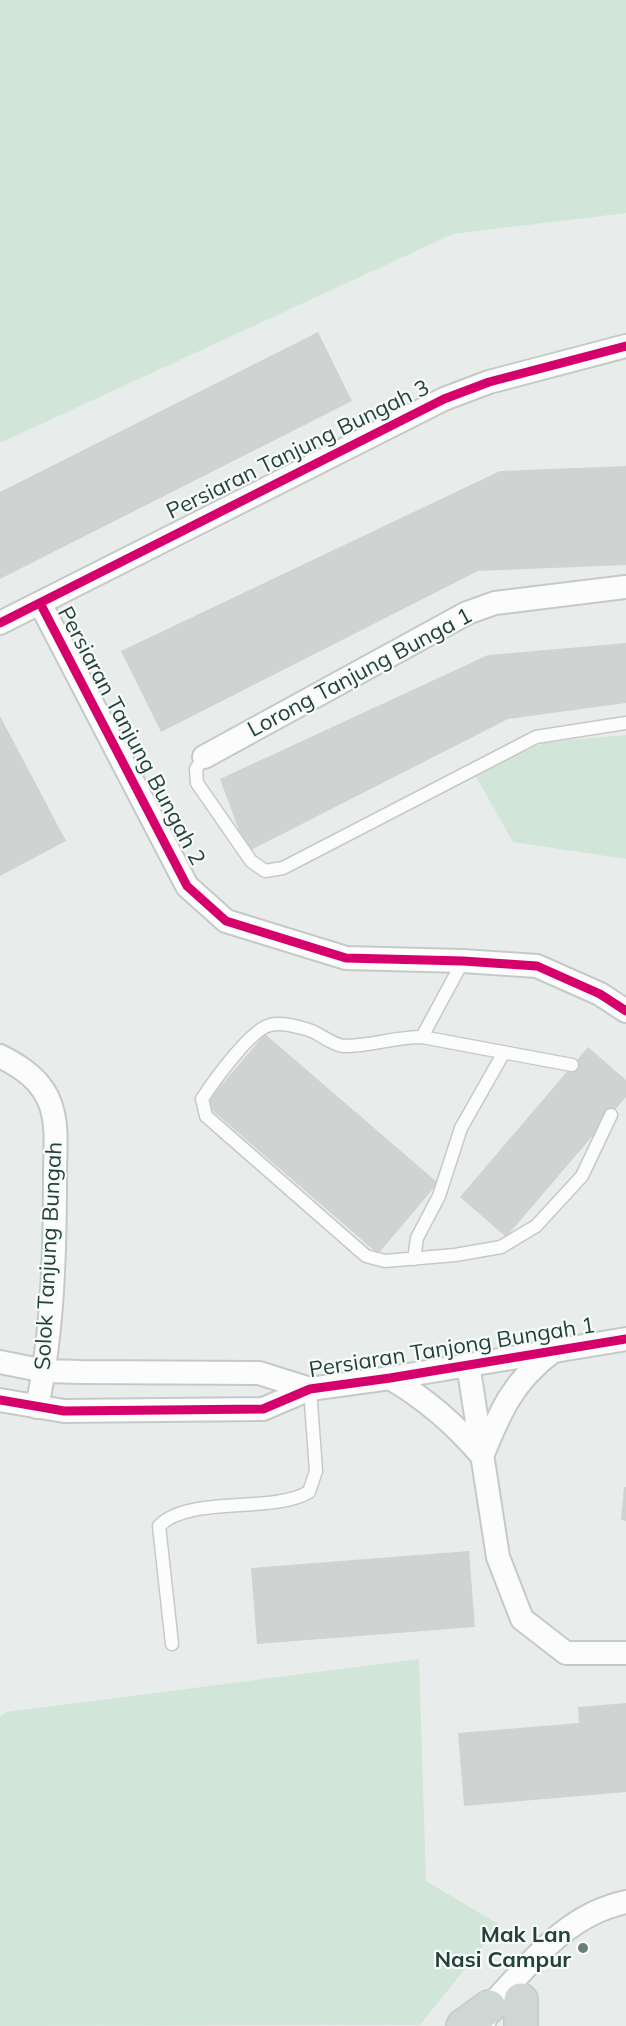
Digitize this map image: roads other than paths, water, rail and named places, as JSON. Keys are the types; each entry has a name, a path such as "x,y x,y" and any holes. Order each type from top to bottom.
{"main road":[{"path":"463,2026 505,2017"}],"street":[{"name":"Persiaran Tanjung Bungah 3","path":"0,623 444,399 489,382 626,346"},
{"name":"Lorong Tanjung Bunga 1","path":"204,757 467,613 495,603 626,587"},
{"name":"Persiaran Tanjung Bungah 2","path":"40,603 187,886 226,921 346,958 463,961 537,966 600,994 626,1011"},
{"name":"Solok Tanjung Bungah","path":"0,1056 21,1067 42,1087 51,1106 55,1126 55,1209 45,1371 37,1407"},
{"name":"Persiaran Tanjong Bungah 1","path":"0,1400 64,1410 263,1409 310,1389 626,1339"},
{"path":"482,1456 500,1413 516,1385 531,1368 554,1351"},
{"name":"Persiaran Tanjong Bungah 1","path":"0,1362 45,1371 259,1373 310,1389"},
{"path":"468,1364 498,1557 522,1619 566,1653 626,1653"},
{"path":"390,1378 415,1393 458,1428 482,1456"},
{"path":"505,2017 541,1952 555,1936 581,1918 626,1902"},
{"path":"505,2017 541,1952"}],"lane":[{"path":"204,757 195,769 197,783 251,861 265,871 283,868 536,737 626,723"},
{"path":"422,1038 463,961"},
{"path":"572,1065 422,1038 396,1037 376,1043 341,1046 308,1029 269,1025 260,1030 219,1072 202,1099 206,1116 366,1256 385,1261 455,1255 501,1247 536,1226 582,1176 611,1115"},
{"path":"414,1259 417,1238 439,1196 462,1128 503,1054"},
{"path":"172,1644 159,1526 178,1513 291,1498 309,1492 316,1471 310,1389"}],"place":[{"name":"Mak Lan Nasi Campur","path":"583,1948"}]}
